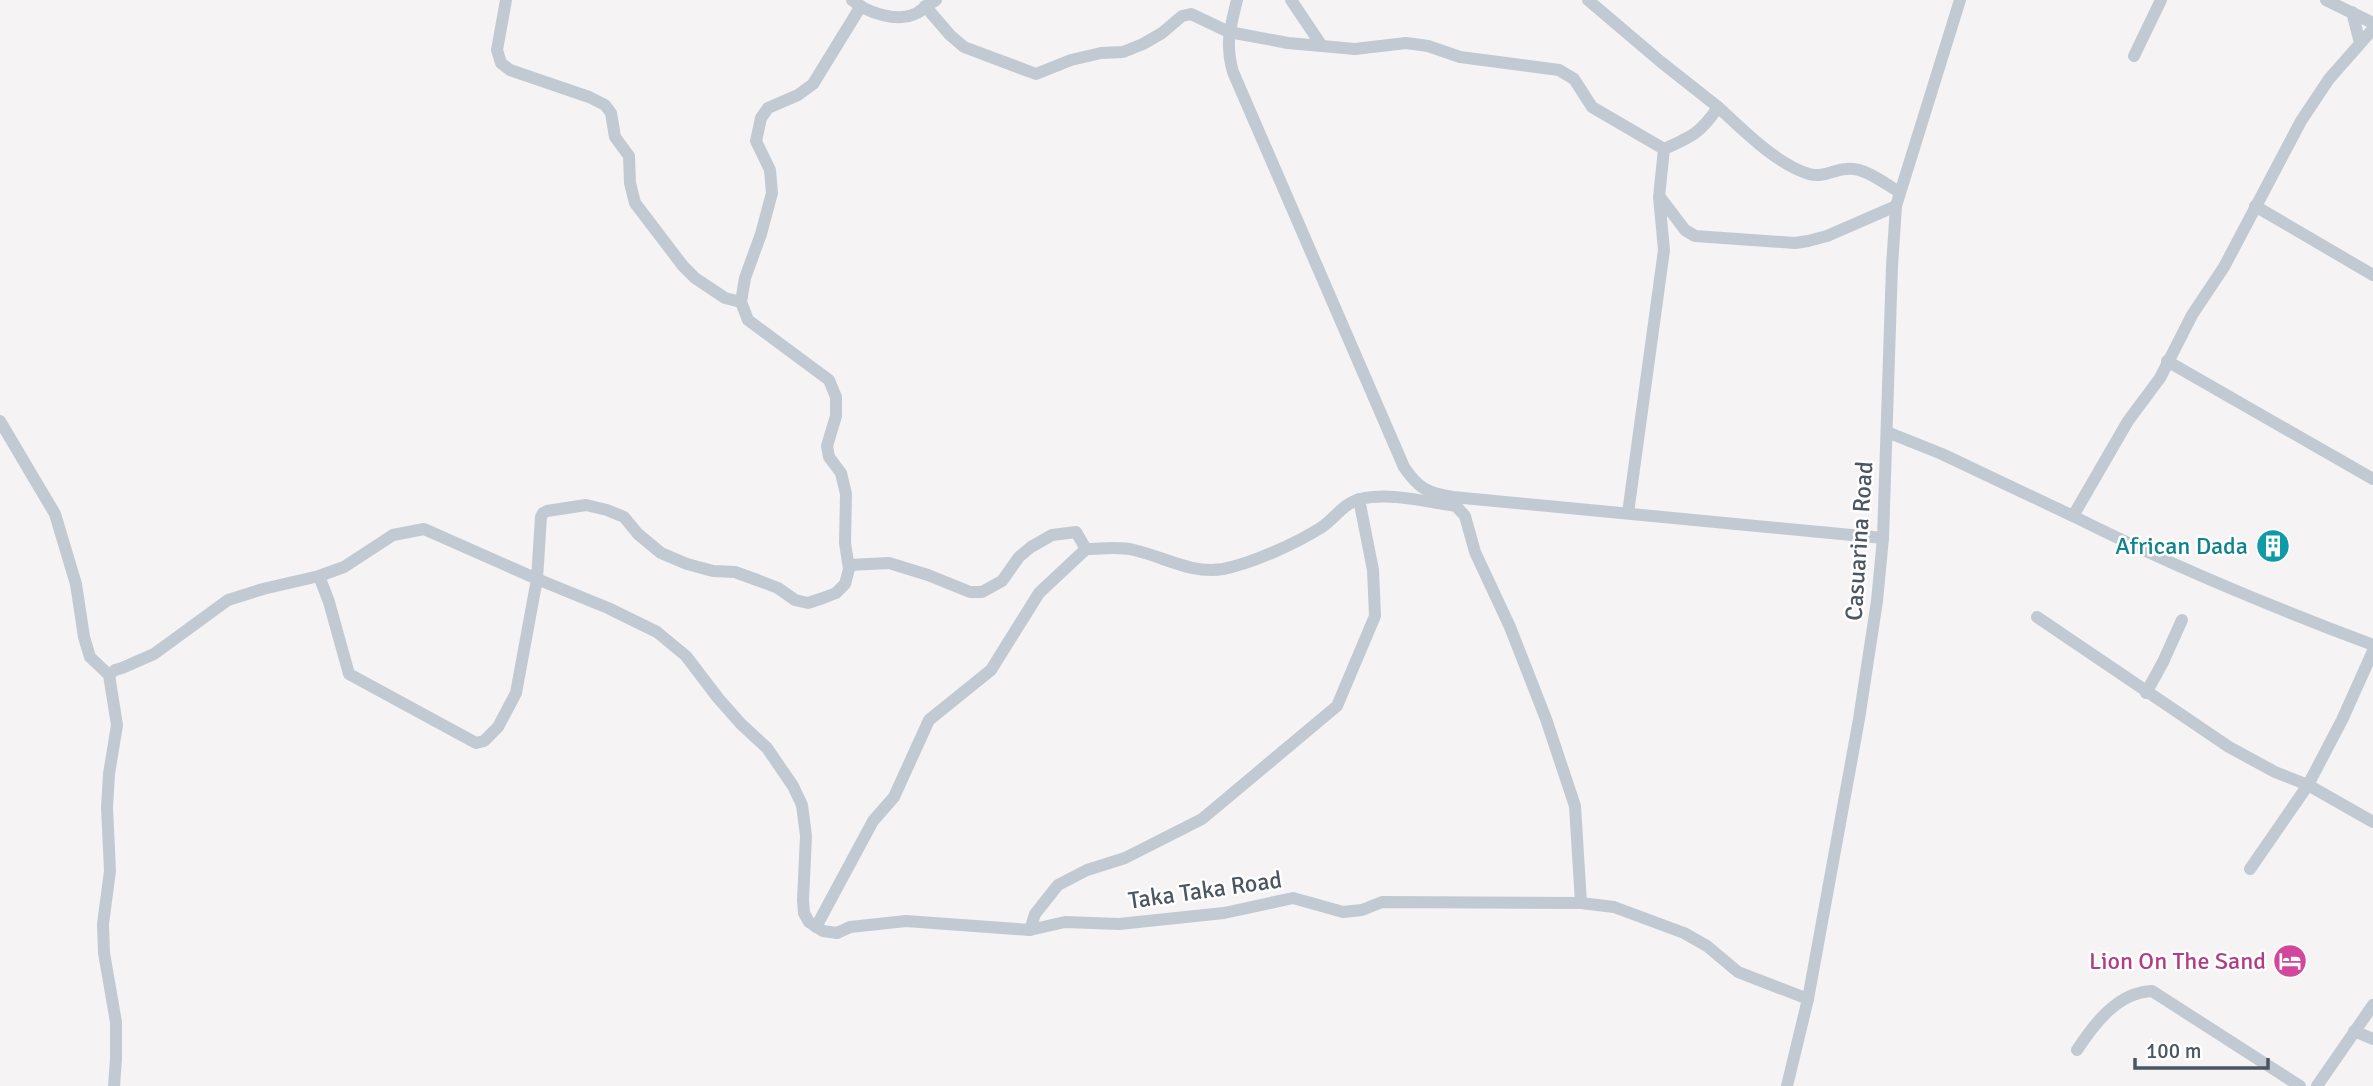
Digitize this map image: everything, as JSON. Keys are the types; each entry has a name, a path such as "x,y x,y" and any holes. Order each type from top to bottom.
{"street":[{"path":"506,0 497,50 501,63 510,70 605,105 611,113 615,137 629,156 630,183 635,203 695,278 725,298 741,302"},
{"path":"1237,0 1229,32 1228,52 1233,72 1404,467 1414,482 1427,491 1441,495 1883,538"},
{"path":"1291,0 1322,47"},
{"path":"1588,0 1764,148 1808,174 1821,176 1845,169 1860,170 1899,192"},
{"name":"Casuarina Road","path":"1787,1086 1808,999 1868,671 1883,538 1896,206 1960,0"},
{"path":"2134,56 2161,0"},
{"path":"2326,0 2373,23"},
{"path":"319,576 349,674 476,744 484,741 498,727 516,693 537,579 543,513 586,505 624,517 638,534 661,553 713,571 735,572 778,588 795,600 808,603 836,593 845,584 849,565 845,543 846,494 841,473 829,457 827,446 836,416 836,397 829,380 748,320 741,302 745,278 772,193 770,170 757,141 761,118 768,108 799,96 813,84 857,3 894,17 915,14 931,3 950,35 964,47 1036,74 1071,60 1095,54 1123,52 1153,38 1186,15 1196,16 1229,32 1288,43 1355,49 1406,43 1428,46 1460,57 1559,70 1574,79 1592,107 1664,149"},
{"path":"2352,12 2360,43"},
{"path":"2073,516 2128,421 2160,377 2192,314 2224,267 2301,121 2329,79 2373,29"},
{"path":"1664,149 1699,131 1718,107"},
{"path":"1629,513 1664,250 1659,197 1664,149"},
{"path":"1659,197 1685,230 1695,236 1795,243 1827,236 1896,206"},
{"path":"2255,206 2373,275"},
{"path":"2166,361 2373,479"},
{"path":"0,421 55,514 76,584 84,637 90,657 109,675 117,725 109,774 107,807 110,871 103,924 104,953 116,1022 117,1059 114,1086"},
{"path":"1888,432 1942,454 2154,556 2373,648 2342,720 2308,785 2250,869"},
{"path":"1441,495 1457,506 1465,516 1475,552 1510,627 1576,806 1581,902"},
{"path":"109,675 153,654 228,600 344,567 393,535 424,529 608,608 657,632 686,656 718,698 782,767 802,805 806,836 804,913 816,927 873,821 894,797 929,720 991,670 1039,593 1086,549 1132,549 1189,569 1223,569 1273,553 1296,542 1323,526 1345,506 1359,499 1385,496 1457,506"},
{"path":"1030,930 1035,914 1058,885 1087,870 1125,858 1202,819 1337,706 1375,616 1373,570 1359,499"},
{"path":"849,565 889,563 970,592 982,592 1002,581 1019,557 1052,535 1076,532 1086,549"},
{"path":"2037,617 2146,693 2230,747 2275,772 2308,785 2373,822"},
{"path":"2146,693 2182,620"},
{"name":"Taka Taka Road","path":"816,927 837,933 850,928 906,921 1030,930 1065,922 1119,923 1224,913 1293,898 1343,912 1362,910 1381,902 1581,902 1614,907 1684,933 1707,946 1738,972 1808,999"},
{"path":"2077,1050 2110,1009 2134,993 2152,991 2300,1086"},
{"path":"2317,1086 2373,1005"},
{"path":"2354,1031 2373,1039"}],"place":[{"name":"African Dada","path":"2273,546"},
{"name":"Lion On The Sand","path":"2290,961"}]}
